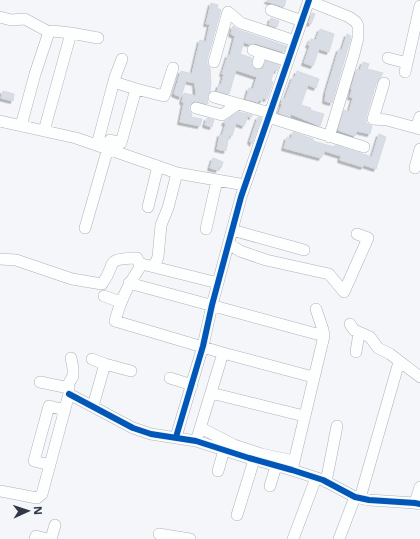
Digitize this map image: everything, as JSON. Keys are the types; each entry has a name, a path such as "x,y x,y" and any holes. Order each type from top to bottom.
{"street":[{"path":"176,437 204,346 212,305 245,185 309,1 349,17 356,22 358,26 358,38 354,54 329,137"},
{"path":"388,58 406,68 420,6"},
{"path":"271,10 302,21"},
{"path":"214,62 228,12 241,23 295,41"},
{"path":"0,17 11,20 25,19 47,31 48,35 34,74 21,126"},
{"path":"52,31 98,38"},
{"path":"44,131 71,33"},
{"path":"258,55 288,61"},
{"path":"85,228 103,147 114,82 122,59"},
{"path":"114,82 164,96 173,68"},
{"path":"384,83 373,119 419,125"},
{"path":"103,147 110,140 121,143 136,89"},
{"path":"214,97 238,104 329,137 364,147"},
{"path":"196,108 222,115 238,104"},
{"path":"0,121 76,138 177,173 245,185"},
{"path":"415,168 420,149"},
{"path":"148,207 158,166"},
{"path":"154,266 158,257 161,225 168,208 177,173"},
{"path":"206,229 217,180"},
{"path":"232,230 304,250"},
{"path":"229,244 240,251 264,259 329,274 344,292 368,238 357,234"},
{"path":"264,259 269,240"},
{"path":"0,259 16,260 72,279 102,284 113,262 118,259 137,258 140,266"},
{"path":"218,282 142,264 129,283 120,302 115,321 204,346 223,353 313,377"},
{"path":"129,283 324,336"},
{"path":"104,296 120,302"},
{"path":"293,465 324,336 324,330 316,309"},
{"path":"350,324 354,330 370,337 378,348 390,354 420,377"},
{"path":"356,352 359,333"},
{"path":"196,441 223,353"},
{"path":"0,491 37,498 42,494 65,410 69,383 73,376 73,368 70,358"},
{"path":"92,359 131,371"},
{"path":"339,539 357,497 399,362"},
{"path":"93,406 105,364"},
{"path":"170,378 192,385"},
{"path":"40,382 69,391 133,428 151,434 196,441 276,466 293,465"},
{"path":"211,393 304,416"},
{"path":"50,465 34,461 47,413 49,406 65,410"},
{"path":"293,539 321,480 337,426"},
{"path":"201,428 234,445 293,465 357,497 369,500 418,503 420,487"},
{"path":"218,471 224,450"},
{"path":"238,515 254,460"},
{"path":"270,486 276,466"},
{"path":"51,539 55,526"},
{"path":"159,534 190,539"},
{"path":"35,539 36,536 47,539"}],"building":[{"path":"267,0 286,0 284,7"},
{"path":"211,3 218,5 217,8 221,10 207,60 207,64 210,68 211,83 210,92 207,95 208,104 195,101 191,103 189,107 192,114 191,117 202,119 200,126 180,122 184,102 182,102 184,93 196,96 195,83 186,81 181,97 174,94 181,71 192,74 200,40 206,42 210,24 206,24"},
{"path":"312,13 315,14 311,24 309,23"},
{"path":"271,18 279,21 277,27 269,25"},
{"path":"233,26 239,30 286,46 284,52 255,43 249,44 244,42 240,54 252,58 251,64 253,68 260,70 263,68 266,61 279,65 277,71 274,70 271,81 273,82 267,99 263,98 262,101 259,100 258,102 246,99 249,88 253,89 257,77 236,70 229,94 217,91 219,85 221,85 224,74 222,74 228,55 230,56 235,36 231,34"},
{"path":"320,29 334,34 329,52 319,49 313,66 304,63 310,46 308,45 311,39 316,40"},
{"path":"347,34 351,37 332,103 325,101 326,92 339,49 342,50"},
{"path":"363,62 369,64 367,69 383,73 376,84 366,117 366,123 372,126 370,134 357,131 355,136 338,130 344,110 349,112 353,98 350,97 351,89 357,69 360,70"},
{"path":"297,71 319,79 316,88 308,85 301,105 311,108 310,110 324,114 320,126 291,114 290,117 279,113 283,98 285,99 293,77 295,77"},
{"path":"3,91 14,94 13,101 1,98"},
{"path":"239,112 252,115 252,117 248,116 244,126 236,123 232,136 229,135 226,151 217,149 220,134 222,135 226,124 224,123 225,121 228,119 230,120 231,117"},
{"path":"258,117 261,118 252,144 250,141"},
{"path":"207,118 214,120 212,127 205,125"},
{"path":"293,132 313,139 313,141 334,147 335,145 372,157 379,134 386,137 376,169 364,165 363,167 340,160 341,156 325,151 321,158 284,148 287,137 291,139"},
{"path":"213,158 223,162 221,168 219,167 218,170 210,168"}],"cycle path":[{"path":"176,437 203,346 212,305 241,197 309,0"},
{"path":"69,394 133,428 151,434 196,441 292,470 323,480 355,497 369,500 420,504"}]}
